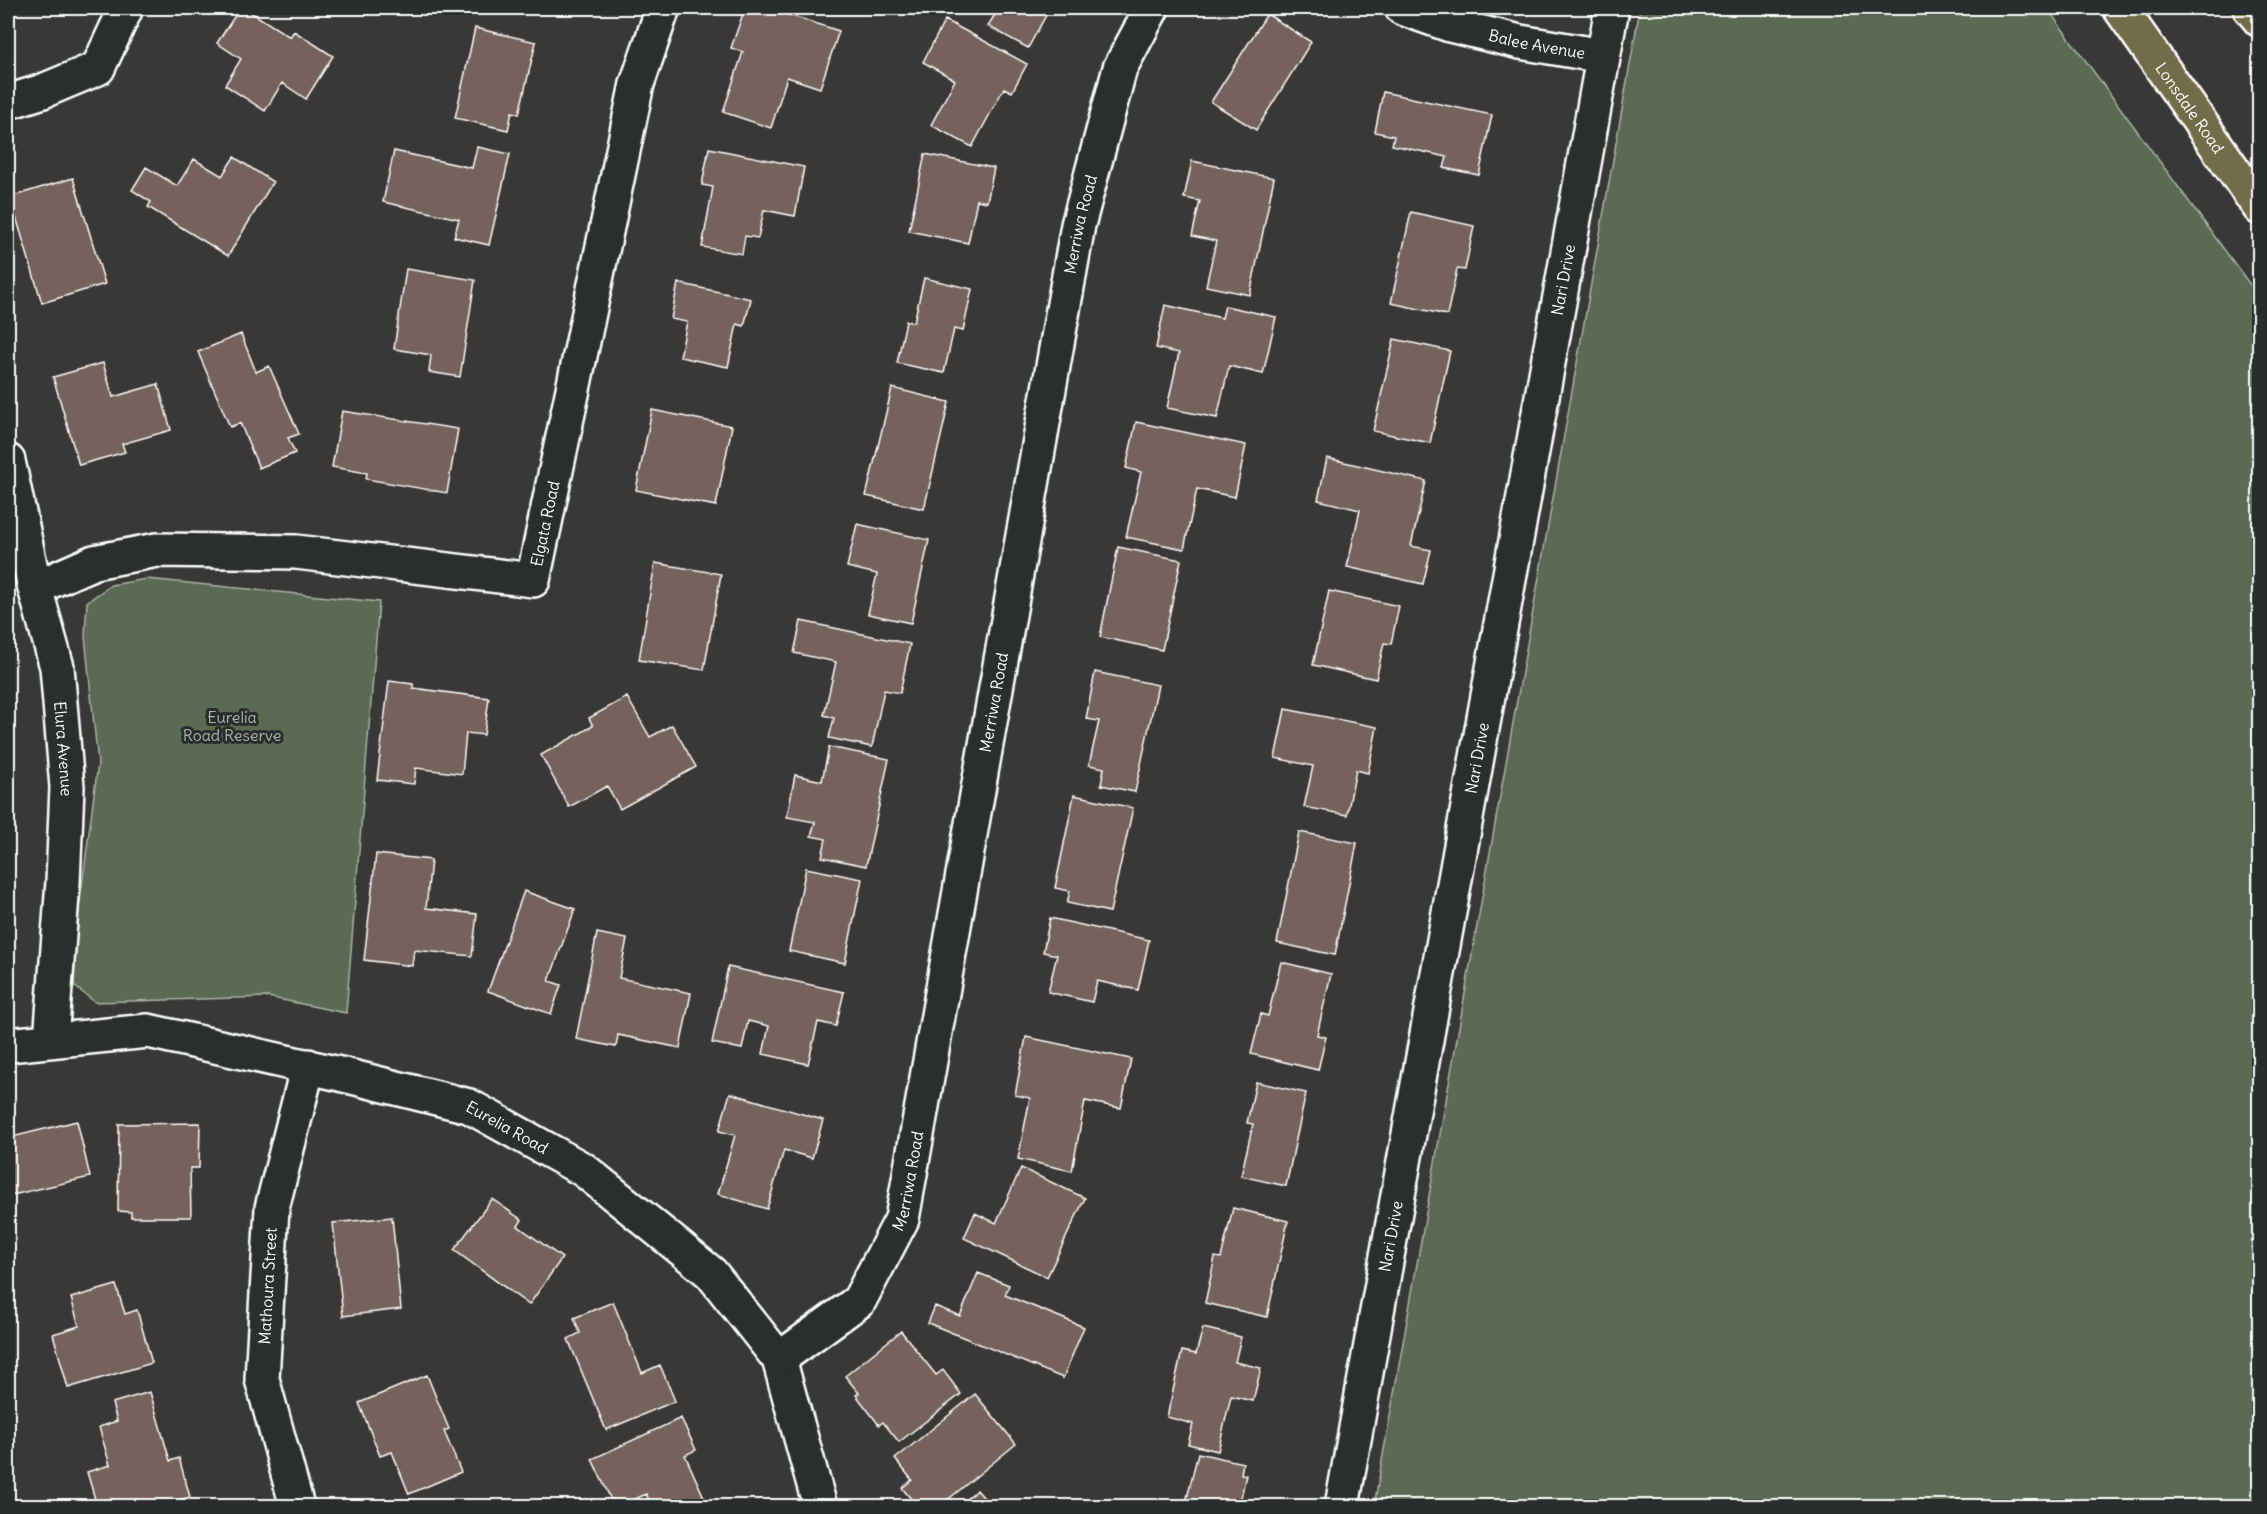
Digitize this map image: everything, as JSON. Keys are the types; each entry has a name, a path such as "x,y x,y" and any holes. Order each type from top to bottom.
{"main road":[{"name":"Lonsdale Road","path":"2120,8 2259,208"},
{"path":"2250,8 2259,20"}],"street":[{"path":"8,102 43,91 98,68 126,8"},
{"name":"Elgata Road","path":"35,588 94,562 157,550 296,552 533,580 638,84 663,8"},
{"name":"Merriwa Road","path":"779,1359 859,1301 902,1219 1078,225 1119,68 1152,8"},
{"name":"Balee Avenue","path":"1402,8 1460,27 1521,42 1603,56"},
{"name":"Nari Drive","path":"1342,1506 1612,8"},
{"name":"Elura Avenue","path":"8,461 35,588 57,667 67,787 63,882 51,1041"},
{"name":"Eurelia Road","path":"8,1045 148,1031 308,1066 469,1106 585,1170 711,1273 779,1359 820,1506"},
{"name":"Mathoura Street","path":"297,1506 262,1379 272,1208 308,1066"}],"green space":[{"path":"1640,8 2047,8 2259,297 2259,1506 1374,1506"},
{"name":"Eurelia Road Reserve","path":"147,579 379,602 346,1013 268,997 95,1002 74,986 77,924 98,764 85,636 87,602 111,585"}],"building":[{"path":"240,8 244,8 290,37 294,31 333,56 306,99 282,83 265,111 225,85 241,59 217,43"},
{"path":"745,8 768,8 839,31 820,88 787,77 771,128 723,112 743,52 731,48"},
{"path":"991,8 1050,8 1028,48 988,26 997,11"},
{"path":"1267,14 1311,42 1256,130 1211,102"},
{"path":"945,20 1027,64 1012,92 1004,88 972,147 931,125 955,80 923,62"},
{"path":"475,28 536,42 519,114 512,112 508,130 455,118"},
{"path":"1383,92 1492,115 1479,175 1444,168 1447,157 1392,145 1394,136 1375,132"},
{"path":"477,147 510,154 489,245 454,237 459,219 383,202 394,151 472,168"},
{"path":"709,148 804,167 795,216 764,210 758,238 745,236 742,254 702,247 713,187 702,185"},
{"path":"925,154 994,168 987,202 977,200 968,243 909,231"},
{"path":"234,157 273,182 228,256 148,207 151,202 132,190 146,167 177,186 194,159 222,176"},
{"path":"1192,161 1274,178 1250,295 1206,286 1216,241 1192,236 1200,201 1184,198"},
{"path":"73,178 105,284 42,303 10,197"},
{"path":"1411,212 1474,226 1465,270 1457,269 1447,315 1391,303"},
{"path":"406,269 475,280 460,377 429,372 431,355 394,349"},
{"path":"924,278 972,289 963,331 954,329 944,373 897,363 906,321 914,322"},
{"path":"678,283 751,299 744,326 737,324 728,367 680,357 687,322 671,319"},
{"path":"1165,305 1222,318 1225,306 1276,317 1263,374 1229,366 1217,418 1167,408 1179,353 1156,348"},
{"path":"241,334 256,372 269,366 299,434 288,438 295,453 259,468 240,423 230,427 198,352"},
{"path":"1394,339 1450,351 1430,443 1373,431"},
{"path":"103,363 113,397 158,384 171,430 122,444 125,452 79,465 53,377"},
{"path":"892,388 949,402 924,509 866,496"},
{"path":"652,410 732,426 716,506 636,490"},
{"path":"342,411 458,429 447,493 366,479 367,473 332,467"},
{"path":"1136,422 1246,445 1235,497 1197,489 1184,549 1126,537 1141,472 1126,468"},
{"path":"1327,458 1426,481 1411,546 1431,550 1423,584 1347,567 1360,510 1318,500"},
{"path":"857,524 929,540 911,623 868,614 877,574 847,567"},
{"path":"1118,547 1181,560 1162,650 1100,637"},
{"path":"655,563 721,574 704,670 639,660"},
{"path":"1329,591 1399,606 1391,644 1384,643 1376,679 1313,665"},
{"path":"801,621 910,644 900,693 884,690 872,747 829,738 834,718 824,715 836,662 794,653"},
{"path":"1095,672 1158,685 1135,792 1101,785 1104,768 1089,765 1099,721 1086,719"},
{"path":"389,681 413,684 413,688 489,698 484,735 466,733 462,774 416,768 414,784 377,780"},
{"path":"627,697 650,737 672,725 696,767 620,809 607,786 569,807 541,755 593,726 589,718"},
{"path":"1285,709 1377,727 1368,773 1356,770 1347,815 1304,807 1313,766 1275,758"},
{"path":"829,747 889,759 866,866 822,857 826,839 811,836 815,822 787,817 795,775 822,781"},
{"path":"1074,795 1133,808 1110,912 1067,903 1070,891 1055,888"},
{"path":"1299,832 1357,843 1335,955 1277,943"},
{"path":"376,854 431,860 426,908 477,914 472,956 414,950 412,966 364,960"},
{"path":"806,868 862,879 845,963 789,951"},
{"path":"524,891 575,909 549,981 561,985 551,1014 488,991"},
{"path":"1050,918 1149,940 1138,990 1097,981 1092,1002 1048,992 1057,955 1043,952"},
{"path":"597,933 627,939 619,978 691,993 680,1048 618,1035 616,1047 576,1039"},
{"path":"1281,962 1331,974 1317,1035 1326,1037 1318,1070 1251,1054 1261,1014 1268,1016"},
{"path":"728,967 844,992 836,1026 818,1022 808,1064 763,1054 769,1026 748,1021 742,1049 712,1043"},
{"path":"1026,1037 1131,1059 1121,1108 1085,1101 1072,1171 1018,1159 1030,1098 1015,1095"},
{"path":"1256,1082 1306,1093 1286,1186 1241,1176 1253,1124 1247,1123"},
{"path":"730,1093 823,1120 812,1158 784,1150 767,1209 718,1194 735,1135 719,1131"},
{"path":"77,1121 90,1177 8,1196 8,1138"},
{"path":"200,1123 199,1168 190,1168 191,1217 131,1217 131,1212 118,1211 119,1124"},
{"path":"1021,1168 1085,1198 1047,1277 964,1238 975,1213 996,1223"},
{"path":"492,1199 522,1220 518,1226 562,1258 529,1305 454,1250"},
{"path":"1233,1208 1288,1221 1267,1317 1205,1303 1215,1257 1221,1258"},
{"path":"392,1217 401,1309 343,1316 333,1223"},
{"path":"978,1273 1009,1285 1005,1295 1084,1327 1063,1378 928,1323 935,1306 960,1316"},
{"path":"116,1285 125,1314 137,1310 152,1363 68,1388 53,1334 79,1326 71,1298"},
{"path":"613,1302 642,1373 660,1365 675,1401 606,1430 568,1339 580,1333 574,1318"},
{"path":"1203,1328 1241,1337 1235,1362 1261,1368 1253,1401 1231,1396 1218,1451 1188,1444 1193,1424 1167,1417 1182,1351 1196,1354"},
{"path":"901,1331 936,1375 943,1370 961,1394 899,1442 883,1422 879,1425 856,1395 859,1393 845,1376"},
{"path":"427,1375 449,1429 444,1431 461,1472 409,1494 392,1452 380,1456 359,1403"},
{"path":"150,1392 170,1461 179,1458 190,1497 159,1506 97,1506 87,1472 110,1465 99,1427 117,1421 112,1403"},
{"path":"975,1394 1016,1444 940,1506 917,1506 902,1488 912,1480 895,1459"},
{"path":"681,1418 696,1450 685,1455 708,1506 652,1506 646,1494 620,1506 614,1506 592,1459"},
{"path":"1198,1453 1243,1463 1241,1474 1246,1475 1239,1506 1185,1506"},
{"path":"977,1490 991,1506 958,1506"}]}
